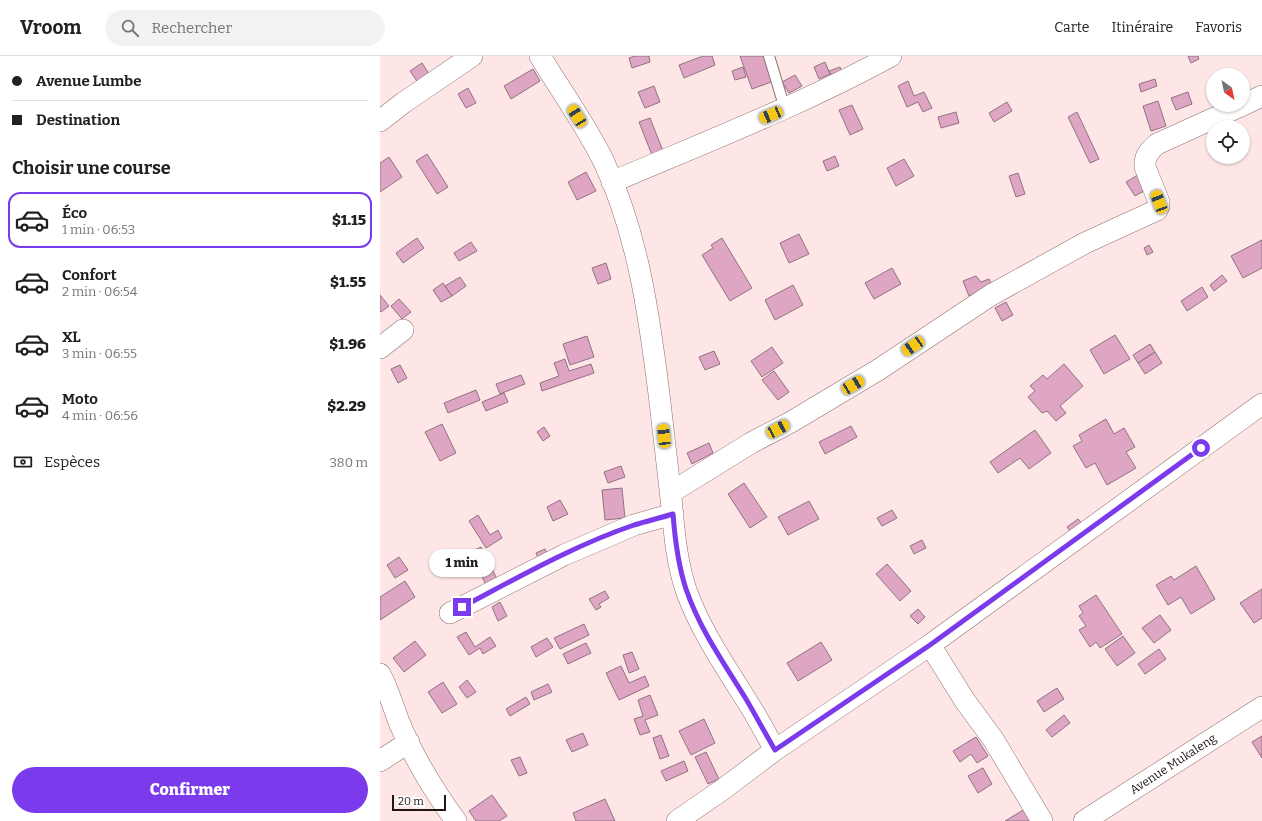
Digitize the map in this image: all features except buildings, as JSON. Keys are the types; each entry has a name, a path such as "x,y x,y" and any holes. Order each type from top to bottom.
{"street":[{"path":"380,121 409,99 472,56"},
{"path":"540,56 604,162 637,257 645,295 677,555 686,590 702,627 716,654 746,699 775,750"},
{"path":"612,182 785,109 860,73 891,56"},
{"path":"1250,102 1262,96"},
{"path":"670,493 751,443 791,422 878,370 997,291 1091,240 1157,210 1159,202 1145,167 1145,161 1150,150 1158,144 1228,112"},
{"path":"380,348 404,330"},
{"path":"677,821 722,790 775,750 930,645 1262,404"},
{"path":"450,613 571,552 634,525 673,514"},
{"path":"930,645 964,701 993,739 1042,821"},
{"path":"380,674 409,742 435,790 456,821"},
{"name":"Avenue Mukaleng","path":"1084,821 1262,707"},
{"path":"380,761 409,742"}],"lane":[{"path":"769,56 785,109"}],"route":[{"path":"462,607 536,568 578,548 634,525 673,514 677,555 686,590 702,627 716,654 746,699 775,750 930,645 1201,448"}]}
